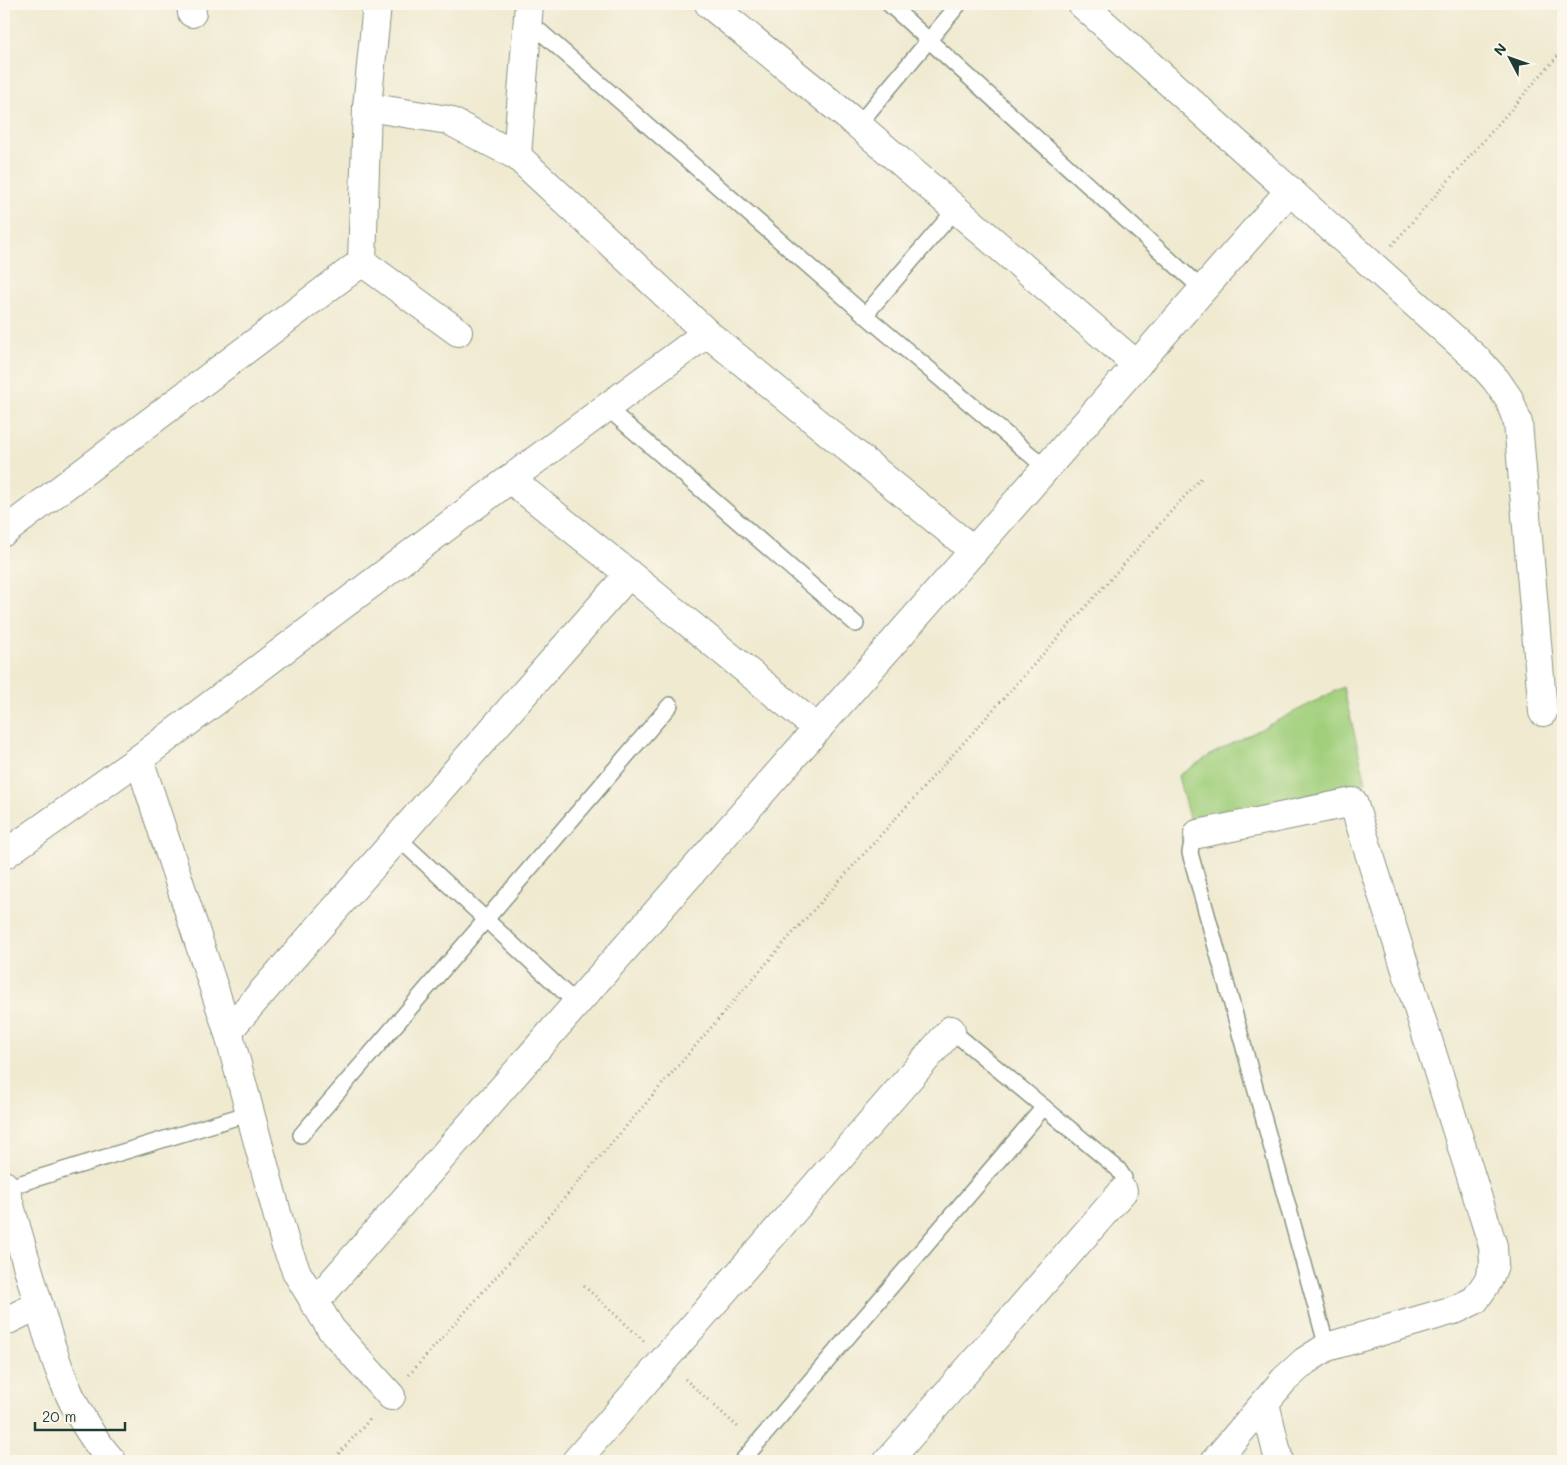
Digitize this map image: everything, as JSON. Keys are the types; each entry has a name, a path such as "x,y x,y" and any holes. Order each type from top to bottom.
{"street":[{"path":"362,262 367,107 376,4"},
{"path":"709,4 858,125 1137,364"},
{"path":"1082,4 1479,361 1496,380 1509,399 1518,423 1544,712"},
{"path":"517,156 528,12"},
{"path":"367,107 448,120 517,156 707,333 974,552"},
{"path":"314,1302 1290,190"},
{"path":"362,262 458,332"},
{"path":"4,532 362,262"},
{"path":"4,855 139,759 707,333"},
{"path":"510,479 818,729"},
{"path":"228,1031 629,574"},
{"path":"139,759 228,1031 285,1243 297,1273 331,1329 391,1396"},
{"path":"1198,834 1353,802 1493,1246 1494,1265 1488,1281 1475,1300 1458,1309 1327,1347 1305,1361 1284,1380 1215,1461"},
{"path":"576,1461 952,1030"},
{"path":"4,1186 55,1357 72,1403 98,1445 112,1461"},
{"path":"888,1461 1123,1191"},
{"path":"4,1322 39,1305"},
{"path":"1265,1403 1279,1461"}],"lane":[{"path":"889,4 1203,290"},
{"path":"858,125 958,4"},
{"path":"528,12 864,315 1046,468"},
{"path":"864,315 956,209"},
{"path":"606,407 856,624"},
{"path":"301,1134 670,705"},
{"path":"1198,834 1192,841 1190,853 1327,1347"},
{"path":"397,837 577,1004"},
{"path":"952,1030 1118,1169 1124,1178 1123,1191"},
{"path":"742,1461 1044,1108"},
{"path":"4,1186 250,1113"}],"path":[{"path":"1380,272 1563,50"},
{"path":"332,1461 505,1268 783,944 1202,476"},
{"path":"584,1286 756,1444"}],"green space":[{"path":"1343,687 1366,782 1190,822 1178,776 1212,754"}]}
